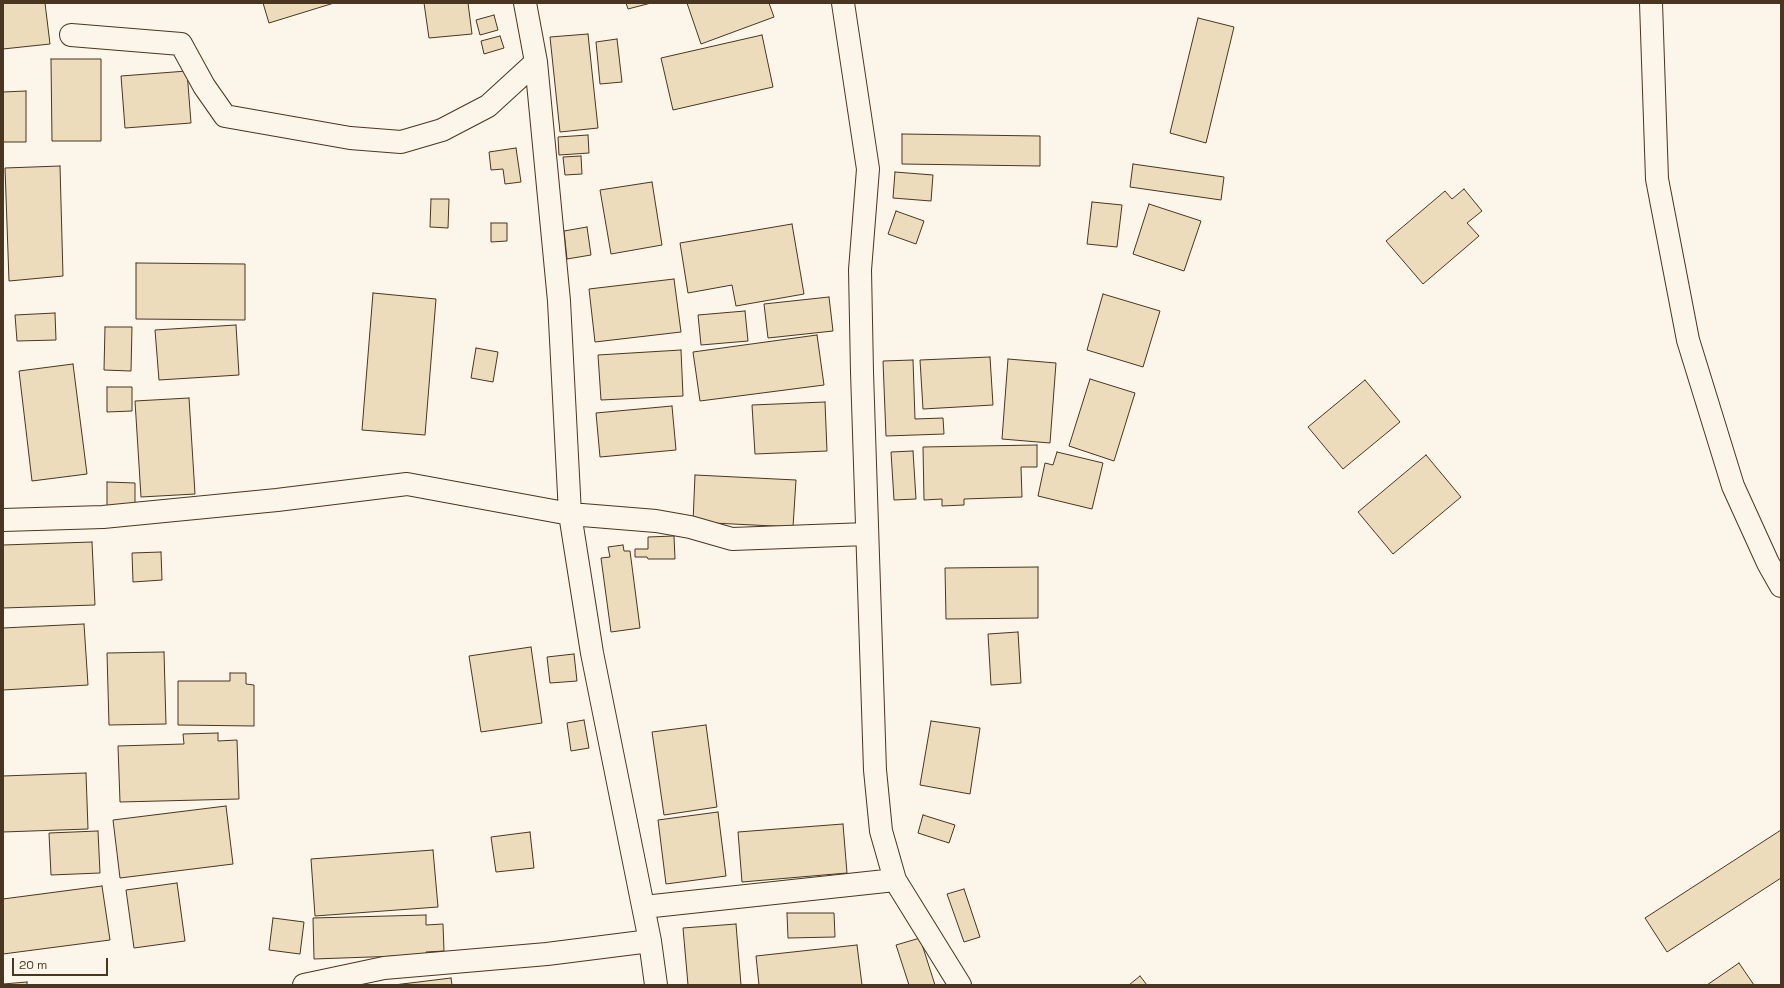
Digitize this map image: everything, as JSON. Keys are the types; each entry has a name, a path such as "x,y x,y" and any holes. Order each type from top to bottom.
{"street":[{"path":"525,3 536,62 559,301 570,514 592,654 644,907 656,985"},
{"path":"844,3 868,169 860,270 875,770 881,831 894,880 960,985"},
{"path":"1651,3 1657,179 1688,340 1733,486 1768,563 1781,586"},
{"path":"71,35 181,44 204,86 225,116 350,138 401,142 442,130 488,106 536,62"},
{"path":"3,520 111,516 277,500 407,484 570,514 656,521 690,527 732,539 867,534"},
{"path":"644,907 894,880"},
{"path":"304,985 384,968 547,954 650,941"}],"building":[{"path":"3,3 45,3 50,44 3,49"},
{"path":"263,3 334,3 269,23"},
{"path":"424,3 468,3 472,34 429,38"},
{"path":"626,3 651,3 628,9"},
{"path":"687,3 769,3 774,17 701,44"},
{"path":"494,15 498,30 480,35 476,20"},
{"path":"1198,18 1234,27 1206,143 1170,133"},
{"path":"588,34 598,128 560,132 550,37"},
{"path":"762,35 773,87 673,110 661,58"},
{"path":"500,36 504,48 484,54 481,41"},
{"path":"617,39 622,82 600,84 596,42"},
{"path":"51,59 101,59 101,141 52,141"},
{"path":"187,71 191,123 125,128 121,76"},
{"path":"26,91 26,142 3,142 3,92"},
{"path":"902,134 1040,136 1040,166 902,164"},
{"path":"588,135 589,153 559,155 558,137"},
{"path":"516,148 521,182 505,184 503,169 491,170 489,152"},
{"path":"581,156 582,174 565,175 563,157"},
{"path":"1133,164 1224,177 1221,200 1130,187"},
{"path":"60,166 63,276 9,281 5,168"},
{"path":"895,172 933,175 931,201 893,198"},
{"path":"652,182 662,245 611,254 600,190"},
{"path":"1464,189 1482,211 1467,223 1479,236 1423,284 1386,241 1445,191 1452,199"},
{"path":"431,199 449,199 448,228 430,227"},
{"path":"1092,202 1122,205 1117,247 1087,244"},
{"path":"1149,204 1201,221 1184,271 1133,254"},
{"path":"896,211 924,221 916,244 888,234"},
{"path":"491,223 507,223 507,241 491,242"},
{"path":"792,224 804,294 736,306 732,285 688,293 680,243"},
{"path":"587,227 591,255 567,259 564,231"},
{"path":"136,263 245,264 245,320 136,319"},
{"path":"674,279 681,332 595,342 589,289"},
{"path":"373,293 436,299 425,435 362,430"},
{"path":"1103,294 1160,311 1143,367 1087,350"},
{"path":"829,297 833,331 768,338 764,304"},
{"path":"745,311 748,341 701,345 698,315"},
{"path":"55,313 56,340 17,341 15,315"},
{"path":"236,325 239,375 159,380 155,330"},
{"path":"105,327 132,327 131,371 104,370"},
{"path":"817,335 824,385 700,401 693,352"},
{"path":"476,348 498,352 493,382 471,378"},
{"path":"681,350 683,396 601,400 598,355"},
{"path":"990,357 993,405 923,409 920,360"},
{"path":"1008,359 1056,363 1050,443 1002,439"},
{"path":"913,360 915,419 943,418 944,434 886,436 883,361"},
{"path":"73,364 87,474 32,481 19,371"},
{"path":"1090,379 1135,393 1114,461 1069,446"},
{"path":"1365,380 1400,422 1343,469 1308,427"},
{"path":"107,387 132,387 132,411 107,412"},
{"path":"189,398 195,494 141,497 135,401"},
{"path":"825,402 827,451 755,454 752,405"},
{"path":"672,406 676,450 600,457 596,413"},
{"path":"1037,445 1037,467 1021,467 1022,497 964,499 964,505 942,506 942,499 924,500 923,447"},
{"path":"913,451 916,499 894,500 891,452"},
{"path":"1057,452 1103,463 1092,509 1038,496 1045,463 1053,465"},
{"path":"1426,455 1461,497 1393,554 1358,512"},
{"path":"695,475 796,480 793,527 693,522"},
{"path":"107,482 135,483 135,506 107,506"},
{"path":"674,536 675,559 648,559 647,557 635,557 635,549 648,549 648,537"},
{"path":"92,542 95,605 3,608 3,545"},
{"path":"623,545 624,551 630,551 640,628 611,632 601,558 610,557 608,547"},
{"path":"161,552 162,580 133,582 132,553"},
{"path":"1038,567 1038,618 946,619 945,568"},
{"path":"84,624 88,685 3,690 3,628"},
{"path":"1018,632 1021,683 991,685 988,634"},
{"path":"531,647 542,723 481,732 469,656"},
{"path":"164,652 166,724 109,725 107,653"},
{"path":"574,654 577,681 550,683 547,657"},
{"path":"230,673 246,673 246,684 254,685 254,726 178,725 178,681 230,681"},
{"path":"584,720 589,748 571,751 567,723"},
{"path":"931,721 980,728 970,794 920,785"},
{"path":"706,725 717,807 664,815 652,732"},
{"path":"218,733 218,741 237,740 239,799 120,802 118,746 184,744 183,734"},
{"path":"86,773 88,829 3,832 3,776"},
{"path":"226,806 233,864 120,878 113,820"},
{"path":"718,812 726,876 666,884 658,820"},
{"path":"923,815 955,825 949,843 918,833"},
{"path":"843,824 847,873 742,882 738,832"},
{"path":"1781,830 1781,878 1667,952 1645,918"},
{"path":"98,831 100,873 51,875 49,833"},
{"path":"530,832 534,868 496,872 491,837"},
{"path":"433,850 438,907 315,916 311,859"},
{"path":"177,883 185,941 134,948 126,890"},
{"path":"102,886 110,940 3,954 3,899"},
{"path":"964,889 980,937 964,942 947,894"},
{"path":"787,913 834,913 835,937 788,938"},
{"path":"426,915 426,925 443,924 444,951 426,952 427,955 314,959 313,918"},
{"path":"273,918 304,922 300,954 269,950"},
{"path":"736,924 741,985 688,985 683,928"},
{"path":"920,938 935,985 909,985 896,945"},
{"path":"857,945 862,985 759,985 756,956"},
{"path":"1739,963 1754,985 1707,985"},
{"path":"1140,976 1147,985 1129,985"},
{"path":"451,978 452,985 394,985"},
{"path":"27,982 27,985 3,985 3,984"}]}
